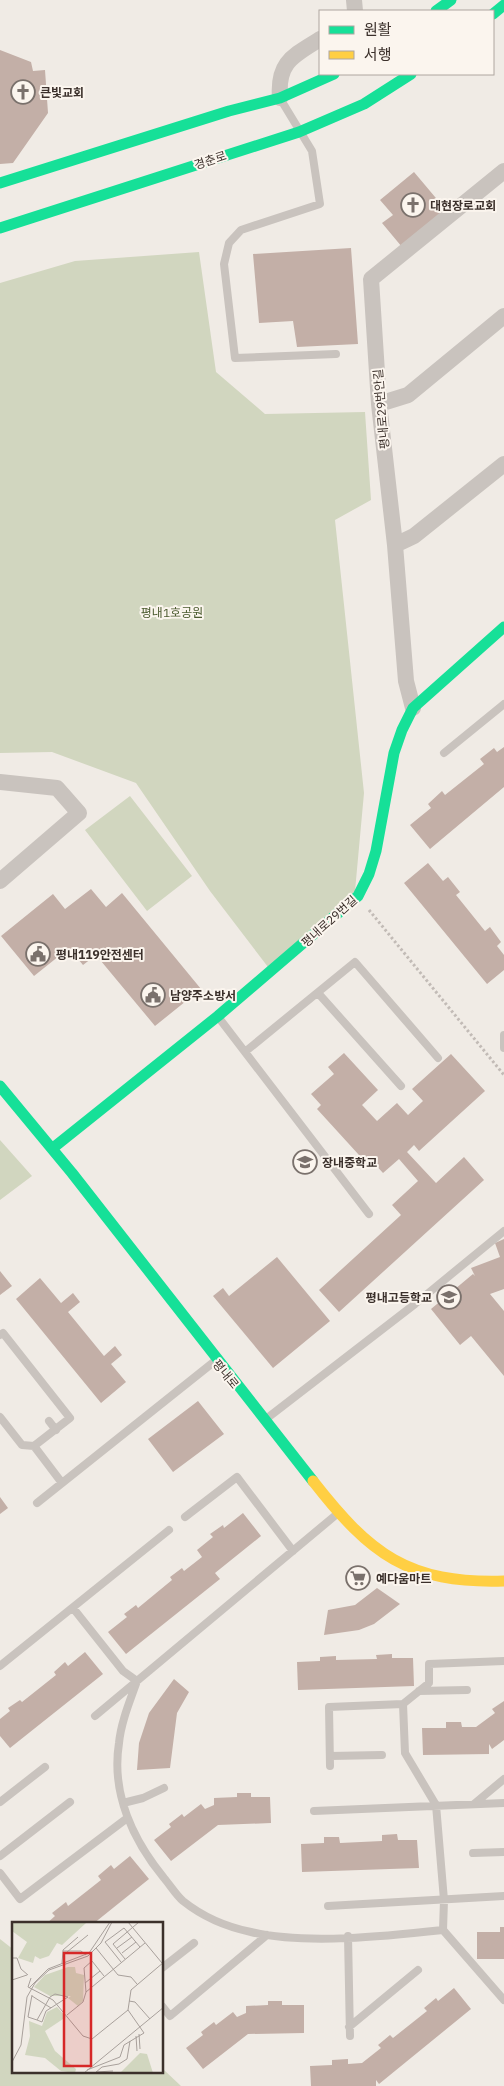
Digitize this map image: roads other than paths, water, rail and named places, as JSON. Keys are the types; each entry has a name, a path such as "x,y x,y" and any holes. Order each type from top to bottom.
{"street":[{"path":"437,10 451,0"},
{"path":"494,13 504,5"},
{"path":"280,98 278,79 290,58 319,40"},
{"path":"0,183 229,111 280,98 332,75"},
{"name":"경춘로","path":"0,228 300,132 364,104 410,75"},
{"name":"평내로29번안길","path":"413,708 406,681 395,545 379,404 371,279 504,171"},
{"path":"379,404 408,395 504,316"},
{"path":"395,545 414,536 504,464"},
{"name":"평내로29번길","path":"53,1148 218,1016 358,896 368,879 375,861 395,748 403,724 413,708 504,627"},
{"path":"0,782 57,788 79,813 0,880"},
{"name":"평내로","path":"0,1086 53,1148 215,1361 358,1532 391,1560 431,1576 470,1583 504,1581"}],"lane":[{"path":"280,98 312,151 320,204 241,230 229,243 224,264 235,358 336,354"},
{"path":"444,752 504,704"},
{"path":"246,1051 355,962 438,1058"},
{"path":"318,993 401,1086"},
{"path":"218,1016 369,1214"},
{"path":"504,1035 504,1048"},
{"path":"264,1420 416,1304 504,1231"},
{"path":"0,1335 3,1333 70,1418 34,1446 22,1445 0,1417"},
{"path":"38,1503 215,1361"},
{"path":"49,1421 56,1430"},
{"path":"34,1446 62,1484"},
{"path":"185,1516 237,1477 293,1551"},
{"path":"95,1716 340,1512"},
{"path":"0,1666 170,1530"},
{"path":"73,1608 123,1671 136,1681"},
{"path":"330,1766 329,1707 403,1704 429,1684 429,1664 504,1661"},
{"path":"136,1681 119,1742 118,1779 126,1818 148,1858 183,1901 221,1924 266,1935 303,1938 444,1930"},
{"path":"419,1692 467,1690"},
{"path":"403,1704 405,1753 436,1805 444,1900 444,1930 504,2000"},
{"path":"330,1756 382,1755"},
{"path":"0,1802 45,1767"},
{"path":"474,1804 504,1779"},
{"path":"123,1803 143,1798 164,1788"},
{"path":"0,1856 70,1802"},
{"path":"314,1811 504,1803"},
{"path":"0,1873 20,1900 126,1818"},
{"path":"473,1852 504,1852"},
{"path":"328,1906 504,1896"},
{"path":"164,2008 170,2016 266,1935"},
{"path":"348,1936 350,2036"},
{"path":"164,1966 194,1943"},
{"path":"349,2028 418,1970"}],"place":[{"name":"큰빛교회","path":"23,92"},
{"name":"대현장로교회","path":"413,205"},
{"name":"평내119안전센터","path":"38,954"},
{"name":"남양주소방서","path":"153,995"},
{"name":"장내중학교","path":"305,1162"},
{"name":"평내고등학교","path":"449,1297"},
{"name":"예다움마트","path":"358,1578"}],"park label":[{"name":"평내1호공원","path":"172,612"}]}
